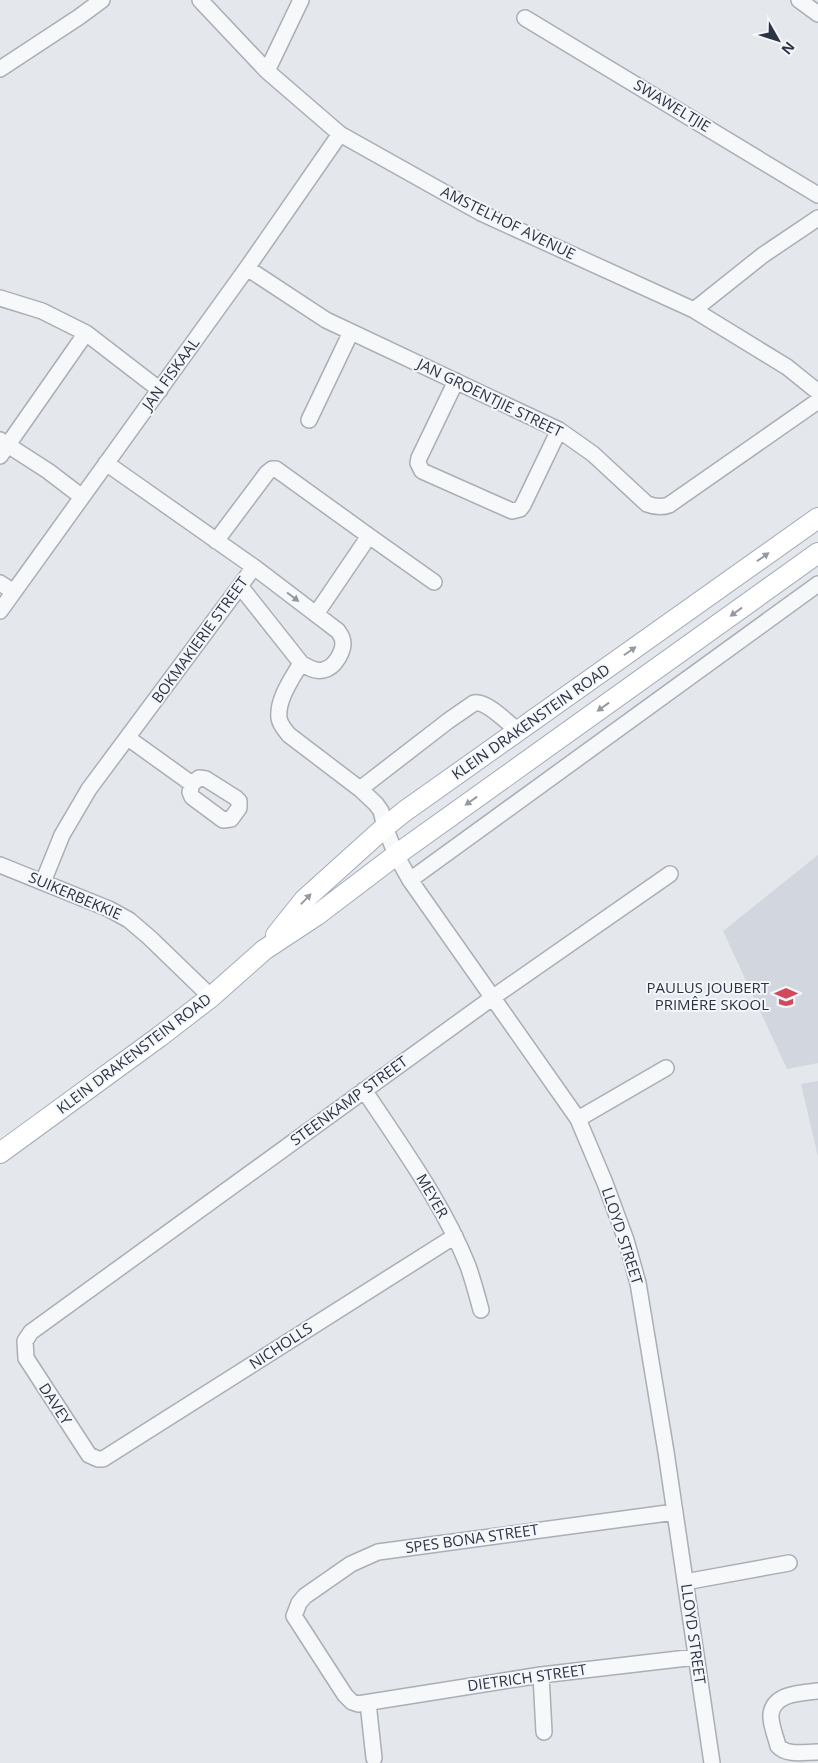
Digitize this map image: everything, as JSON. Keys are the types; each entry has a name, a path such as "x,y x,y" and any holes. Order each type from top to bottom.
{"main road":[{"name":"KLEIN DRAKENSTEIN ROAD","path":"264,950 304,900 385,828 818,518"},
{"name":"KLEIN DRAKENSTEIN ROAD","path":"0,1153 159,1037 211,997 264,950 317,915 396,855 818,553"}],"street":[{"path":"0,69 102,0"},
{"name":"AMSTELHOF AVENUE","path":"200,0 267,71 340,134 481,213 694,310 787,367 818,392"},
{"path":"267,71 301,0"},
{"path":"799,0 818,14"},
{"name":"SWAWELTJIE","path":"525,18 818,195"},
{"name":"JAN FISKAAL","path":"0,611 248,268 340,134"},
{"path":"694,310 763,255 818,218"},
{"name":"JAN GROENTJIE STREET","path":"248,268 302,306 326,320 559,430 593,454 647,504 661,508 669,505 818,401"},
{"path":"0,298 42,311 86,333 160,390"},
{"path":"309,420 351,332"},
{"path":"82,498 48,472 3,447 86,333"},
{"path":"456,381 419,458 418,463 422,471 512,511 516,511 523,505 559,430"},
{"name":"BOKMAKIERIE STREET","path":"43,882 62,836 89,789 254,568 106,464"},
{"path":"216,541 267,473 276,469 434,582"},
{"path":"316,614 369,536"},
{"path":"240,586 301,663 310,668 324,670 338,659 342,650 343,639 338,631 254,568"},
{"path":"0,583 14,592"},
{"path":"410,880 818,584"},
{"name":"LLOYD STREET","path":"301,663 285,692 280,708 279,719 282,726 288,735 369,796 381,811 385,828 396,855 410,880 578,1119 605,1183 626,1240 638,1284 675,1512 712,1763"},
{"path":"360,789 474,703 485,704 518,731"},
{"path":"128,738 192,784"},
{"name":"SUIKERBEKKIE","path":"0,865 109,909 129,920 211,997"},
{"name":"STEENKAMP STREET","path":"30,1332 492,998 670,874"},
{"path":"578,1119 666,1068"},
{"name":"MEYER","path":"364,1090 424,1182 455,1236 468,1267 481,1310"},
{"name":"NICHOLLS","path":"108,1457 455,1236"},
{"name":"DAVEY","path":"30,1332 25,1341 26,1358 88,1454 98,1459 108,1457"},
{"name":"SPES BONA STREET","path":"363,1704 352,1702 345,1696 294,1616 299,1603 305,1596 351,1564 378,1552 675,1512"},
{"path":"685,1582 789,1564"},
{"name":"DIETRICH STREET","path":"363,1704 541,1675 696,1657"},
{"path":"541,1675 544,1732"},
{"path":"815,1763 818,1752 786,1752 778,1746 771,1716 777,1702 783,1698 818,1691"},
{"path":"363,1704 374,1758"}],"shaded area":[{"name":"PAULUS JOUBERT PRIMÊRE SKOOL","path":"818,855 818,1063 787,1069 723,931"},
{"path":"818,1081 818,1157 801,1084"}],"place":[{"name":"PAULUS JOUBERT PRIMÊRE SKOOL","path":"786,997"}]}
